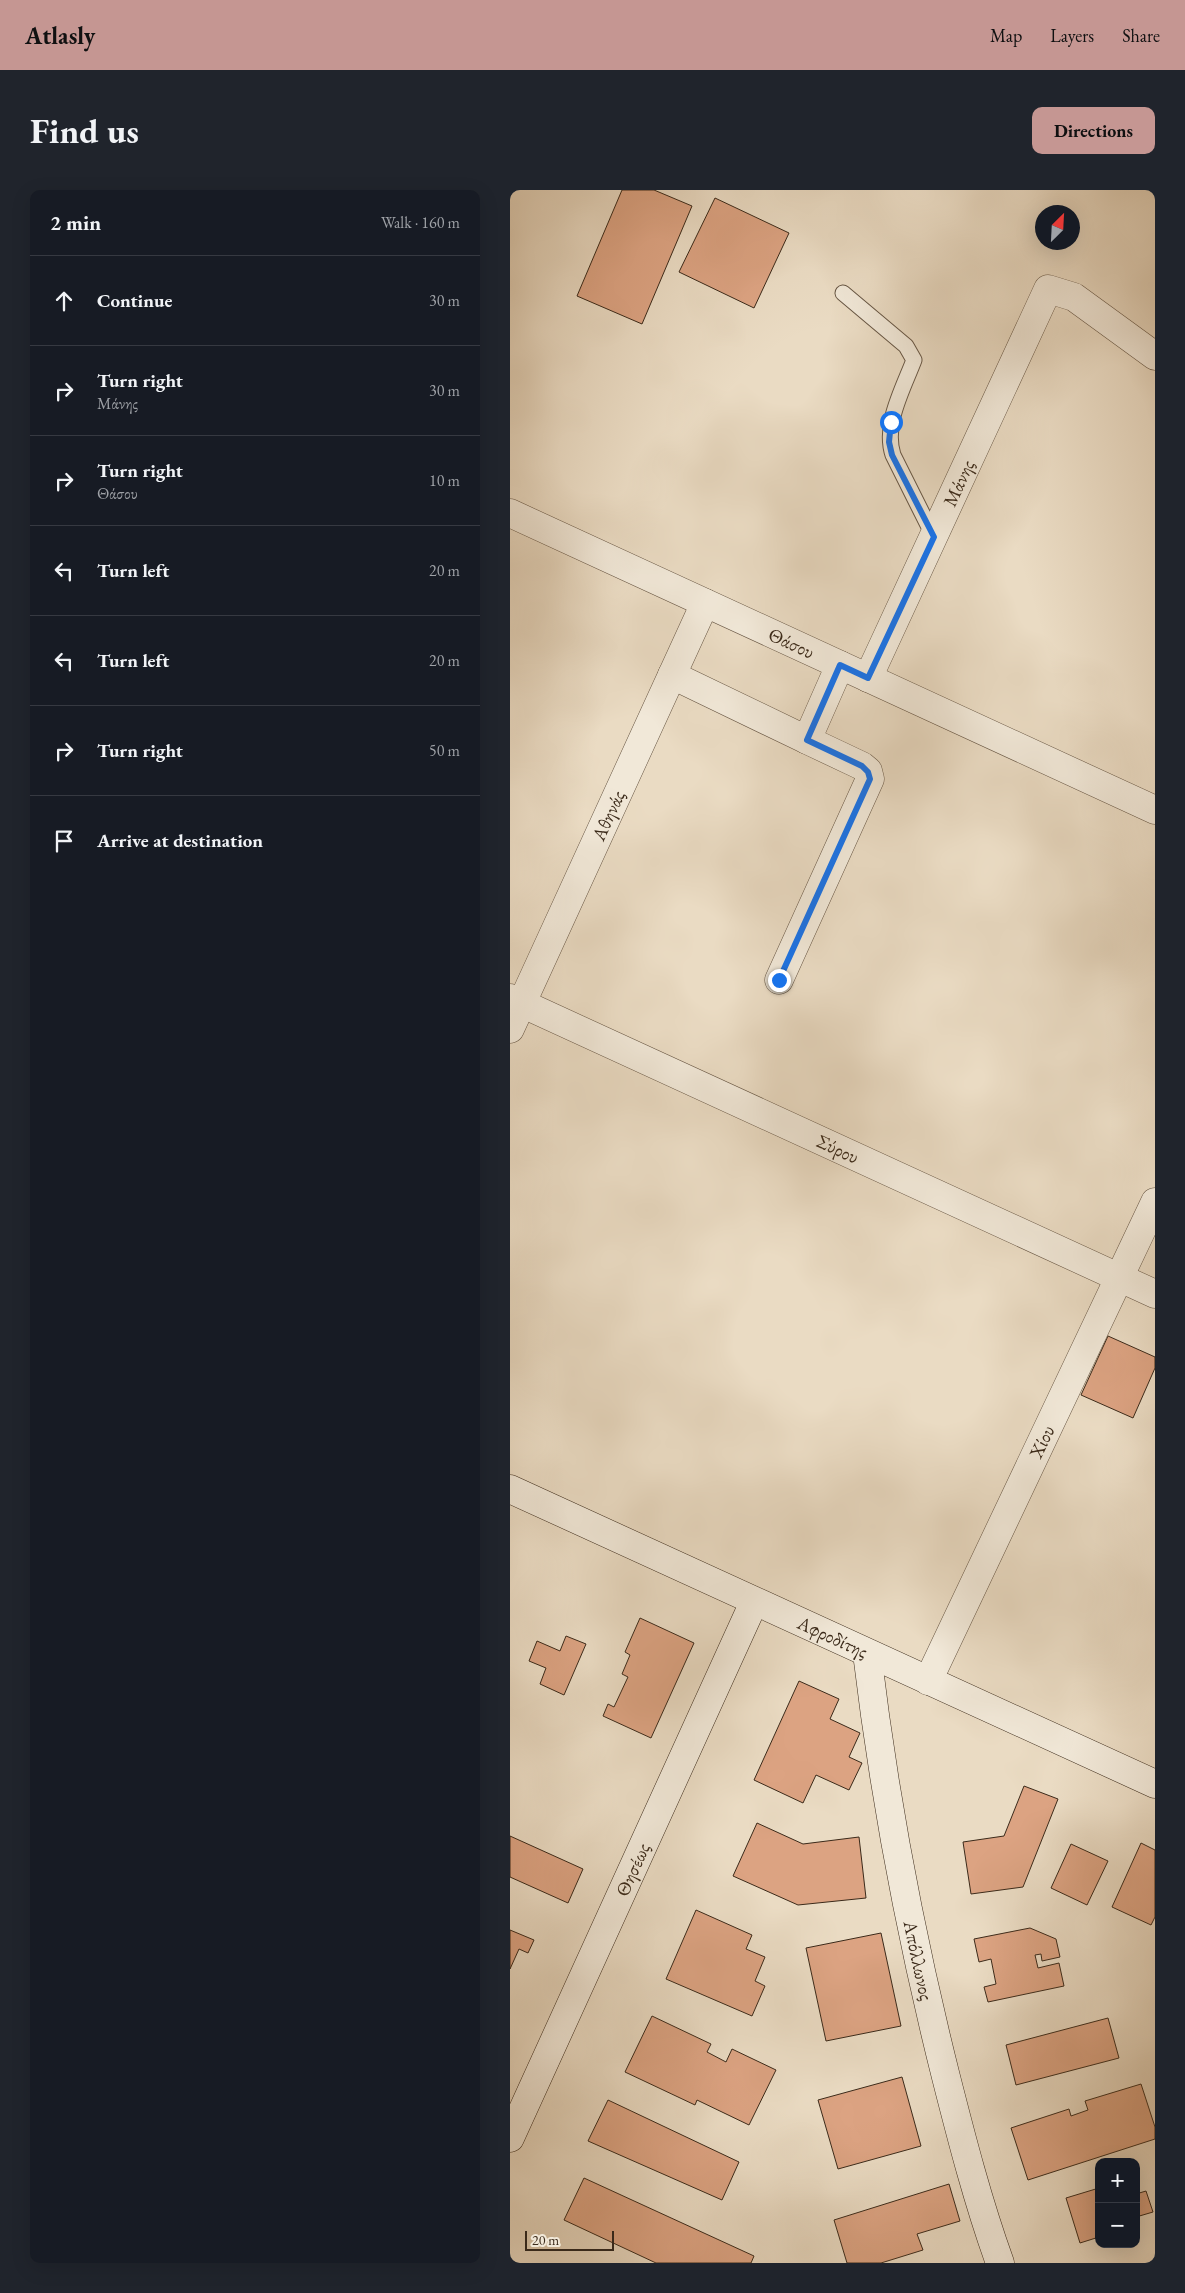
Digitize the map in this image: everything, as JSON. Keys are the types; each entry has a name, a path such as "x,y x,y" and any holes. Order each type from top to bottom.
{"street":[{"name":"Μάνης","path":"868,678 1048,289 1074,297 1155,356"},
{"name":"Θάσου","path":"510,513 1155,810"},
{"name":"Αθηνάς","path":"510,1029 516,1001 705,602"},
{"path":"807,740 840,665"},
{"path":"672,675 862,766 868,772 870,779 779,980"},
{"name":"Σύρου","path":"516,1001 1155,1294"},
{"name":"Χίου","path":"928,1681 1155,1202"},
{"name":"Αφροδίτης","path":"510,1489 1155,1784"},
{"name":"Θησέως","path":"510,2138 754,1602"},
{"name":"Απόλλωνος","path":"867,1653 884,1788 929,2009 978,2202 1000,2263"}],"lane":[{"path":"843,293 906,346 914,360 891,422 889,442 892,455 934,537"}],"building":[{"path":"622,190 654,190 692,206 642,324 577,296"},
{"path":"715,198 789,233 754,308 679,272"},
{"path":"1108,1336 1155,1357 1155,1368 1133,1418 1081,1395"},
{"path":"640,1618 694,1643 651,1738 603,1716 608,1704 614,1707 628,1677 622,1674 630,1655 625,1652"},
{"path":"566,1636 586,1644 564,1695 540,1684 546,1668 529,1661 537,1641 560,1651"},
{"path":"799,1681 839,1699 830,1719 860,1733 849,1757 862,1763 849,1790 816,1775 803,1803 754,1780"},
{"path":"1024,1786 1058,1799 1023,1887 971,1894 963,1842 1004,1836"},
{"path":"757,1823 803,1844 859,1837 866,1898 798,1905 733,1876"},
{"path":"510,1836 583,1869 568,1903 510,1877"},
{"path":"1141,1843 1155,1850 1155,1917 1151,1925 1112,1907"},
{"path":"1071,1844 1108,1861 1087,1905 1051,1888"},
{"path":"696,1910 752,1935 746,1949 765,1957 755,1981 765,1986 752,2016 666,1979"},
{"path":"1030,1928 1056,1939 1060,1957 1042,1961 1041,1954 1035,1955 1038,1968 1059,1963 1064,1986 988,2002 984,1987 996,1984 991,1959 979,1962 974,1939"},
{"path":"510,1930 534,1940 528,1953 519,1949 510,1969"},
{"path":"881,1933 901,2026 826,2041 806,1948"},
{"path":"652,2016 711,2044 707,2052 726,2062 732,2049 776,2070 749,2125 697,2100 695,2105 625,2072"},
{"path":"1108,2018 1119,2058 1016,2085 1006,2045"},
{"path":"902,2077 921,2146 838,2169 818,2100"},
{"path":"1141,2084 1155,2127 1155,2139 1028,2180 1011,2128 1069,2109 1071,2116 1088,2110 1085,2101"},
{"path":"608,2100 739,2162 722,2200 588,2141"},
{"path":"584,2178 754,2256 751,2263 656,2263 564,2220"},
{"path":"949,2184 960,2221 917,2234 923,2250 881,2263 847,2263 834,2220"},
{"path":"1095,2189 1095,2238 1080,2243 1066,2198"},
{"path":"1146,2191 1153,2212 1140,2216 1140,2193"}],"route":[{"path":"779,980 870,779 868,772 862,766 807,740 840,665 868,678 934,537 892,455 889,442 891,422"}]}
